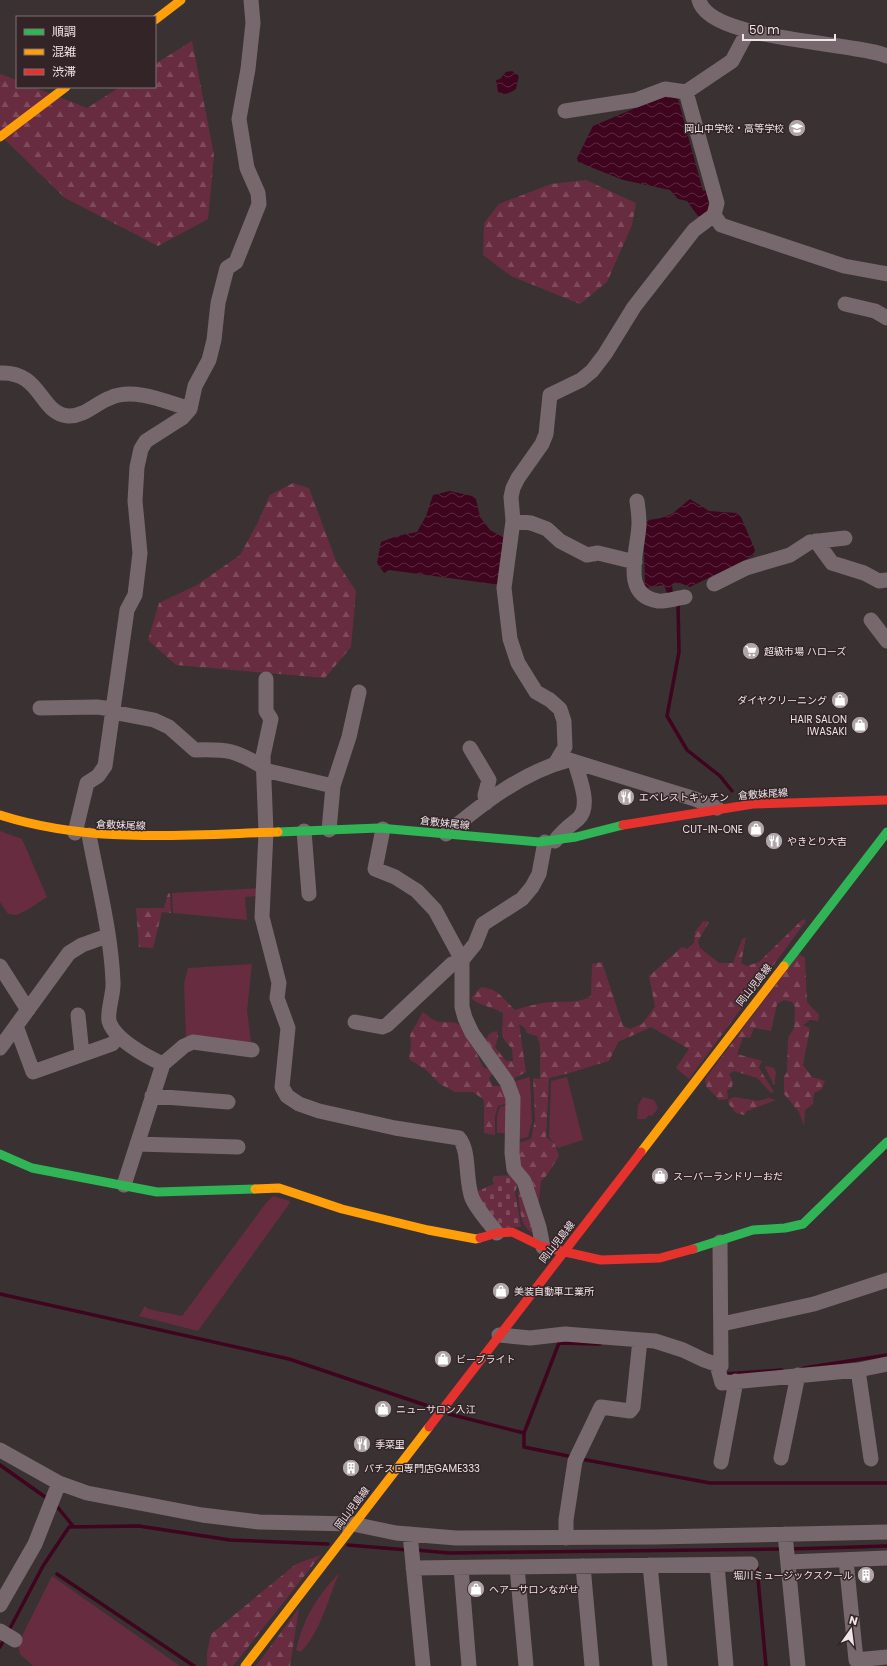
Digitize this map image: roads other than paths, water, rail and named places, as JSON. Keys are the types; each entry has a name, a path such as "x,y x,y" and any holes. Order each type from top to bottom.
{"main road":[{"path":"156,19 181,0"},
{"path":"0,137 65,88"},
{"name":"倉敷妹尾線","path":"0,815 46,829 82,834 145,836 383,829 520,842 550,841 576,837 625,825 719,809 794,802 887,800"},
{"name":"岡山児島線","path":"245,1666 437,1414 887,832"},
{"path":"0,1154 32,1168 157,1192 279,1188 342,1209 428,1230 476,1239 497,1233 512,1232 543,1247 601,1260 660,1258 720,1242 754,1230 785,1228 804,1224 887,1142"}],"street":[{"path":"163,1064 135,1050 119,1036 110,1021 114,983 108,936 82,834 87,783 98,776 105,766 127,610 135,595 140,553 135,502 137,467 141,449 146,441 182,418 190,409 195,386 209,360 214,340 218,303 227,268 236,262 259,204 258,193 247,168 239,119 248,69 253,23 251,0"},
{"path":"699,0 701,8 720,22 748,31 887,56"},
{"path":"565,112 636,100 664,89 686,92 732,61 748,31"},
{"path":"555,764 565,747 564,721 560,709 550,700 536,692 527,680 518,663 510,639 504,588 513,521 511,497 513,488 518,478 542,444 546,434 550,395 581,380 592,371 605,354 634,307 694,230 714,215 717,203 686,92"},
{"path":"714,215 721,225 844,266 887,274"},
{"path":"845,304 875,311 887,318"},
{"path":"0,373 9,372 25,377 39,391 53,410 68,416 84,413 110,397 126,393 190,409"},
{"path":"637,501 639,522 634,562 635,586 642,595 658,601 677,598"},
{"path":"513,521 531,522 547,529 560,541 587,555 598,553 634,562"},
{"path":"714,584 746,568 790,555 810,542 845,538"},
{"path":"816,541 832,563 864,573 879,581 887,580"},
{"path":"871,620 887,641"},
{"path":"266,679 266,711 271,719 262,756 264,769 266,832 262,917 279,983 277,998 288,1028 282,1087 286,1096 299,1104 319,1111 395,1128 459,1138 463,1143 472,1198 497,1233"},
{"path":"329,830 333,786 349,737 359,692"},
{"path":"40,708 97,707 154,720 169,726 195,750 225,749 245,756 264,769 333,786"},
{"path":"470,748 488,780 484,795 486,803"},
{"path":"446,834 486,803 513,785 555,764 569,760 719,809"},
{"path":"355,1022 382,1027 387,1025 452,964 462,960 475,944 483,924 522,899 532,887 539,874 550,841 583,812 585,805 575,762"},
{"path":"383,829 375,869 394,877 417,891 435,910 462,960 462,1007 465,1018 472,1033 507,1082 513,1098 512,1153 514,1169 524,1182 539,1228 543,1247"},
{"path":"304,831 309,894"},
{"path":"0,1048 69,953 82,945 108,936"},
{"path":"0,966 28,1010"},
{"path":"78,1015 82,1054"},
{"path":"16,1026 33,1072 112,1044 119,1036"},
{"path":"124,1185 163,1064 184,1046 193,1042 252,1050"},
{"path":"152,1096 228,1102"},
{"path":"137,1144 238,1147"},
{"path":"720,1242 722,1366 719,1370 722,1383 858,1370 887,1364"},
{"path":"722,1324 814,1304 887,1280"},
{"path":"499,1335 530,1338 565,1334 640,1344 655,1341 683,1350 719,1370"},
{"path":"566,1538 566,1520 576,1458 601,1407 630,1411 633,1407 640,1344"},
{"path":"858,1370 870,1459"},
{"path":"781,1458 798,1375"},
{"path":"721,1462 736,1381"},
{"path":"0,1450 59,1483 87,1494 202,1515 259,1522 396,1533 410,1537 566,1538 786,1548 846,1560 887,1558"},
{"path":"0,1605 35,1544 51,1500 59,1483"},
{"path":"786,1548 887,1532"},
{"path":"410,1537 423,1666"},
{"path":"786,1548 798,1666"},
{"path":"846,1560 856,1660 887,1657"},
{"path":"412,1561 461,1568 751,1564"},
{"path":"650,1565 660,1666"},
{"path":"716,1565 726,1666"},
{"path":"583,1566 592,1666"},
{"path":"517,1567 526,1666"},
{"path":"461,1568 469,1666"}],"water":[{"path":"512,71 519,76 516,89 507,94 498,92 496,80 500,79 506,72"},
{"path":"666,95 678,99 703,191 707,190 712,204 710,214 700,219 687,201 678,199 670,190 623,180 578,162 577,158 593,126"},
{"path":"450,491 472,496 476,499 480,517 490,530 508,540 501,585 389,570 384,573 377,563 381,542 397,536 417,532 426,516 433,495"},
{"path":"690,499 709,511 737,513 741,517 755,550 753,556 690,587 680,583 672,584 673,594 668,596 664,585 645,588 644,548 647,522 649,520 672,514"}],"waterway":[{"path":"676,604 678,604 679,652 667,716 687,750 720,776 732,791"},
{"path":"0,1294 289,1359 434,1408"},
{"path":"524,1433 559,1343 600,1344"},
{"path":"804,1368 887,1355"},
{"path":"724,1374 782,1370"},
{"path":"449,1414 524,1433 524,1447 573,1457"},
{"path":"581,1459 710,1483 887,1483"},
{"path":"0,1465 48,1499"},
{"path":"55,1504 73,1526"},
{"path":"8,1632 43,1566 69,1527 139,1526 230,1540 328,1544"},
{"path":"348,1545 408,1550"},
{"path":"790,1549 887,1546"},
{"path":"416,1550 449,1553 782,1549"},
{"path":"757,1568 766,1666"},
{"path":"57,1574 194,1666"},
{"path":"0,1647 5,1638"}],"place":[{"name":"岡山中学校・高等学校","path":"797,128"},
{"name":"超級市場 ハローズ","path":"751,651"},
{"name":"ダイヤクリーニング","path":"840,700"},
{"name":"HAIR SALON IWASAKI","path":"860,725"},
{"name":"エベレストキッチン","path":"626,797"},
{"name":"CUT-IN-ONE","path":"756,829"},
{"name":"やきとり大吉","path":"774,841"},
{"name":"スーパーランドリーおだ","path":"660,1176"},
{"name":"美装自動車工業所","path":"501,1291"},
{"name":"ビーブライト","path":"443,1359"},
{"name":"ニューサロン入江","path":"383,1409"},
{"name":"季菜里","path":"362,1444"},
{"name":"パチスロ専門店GAME333","path":"351,1468"},
{"name":"堀川ミュージックスクール","path":"866,1575"},
{"name":"ヘアーサロンながせ","path":"476,1589"}]}
